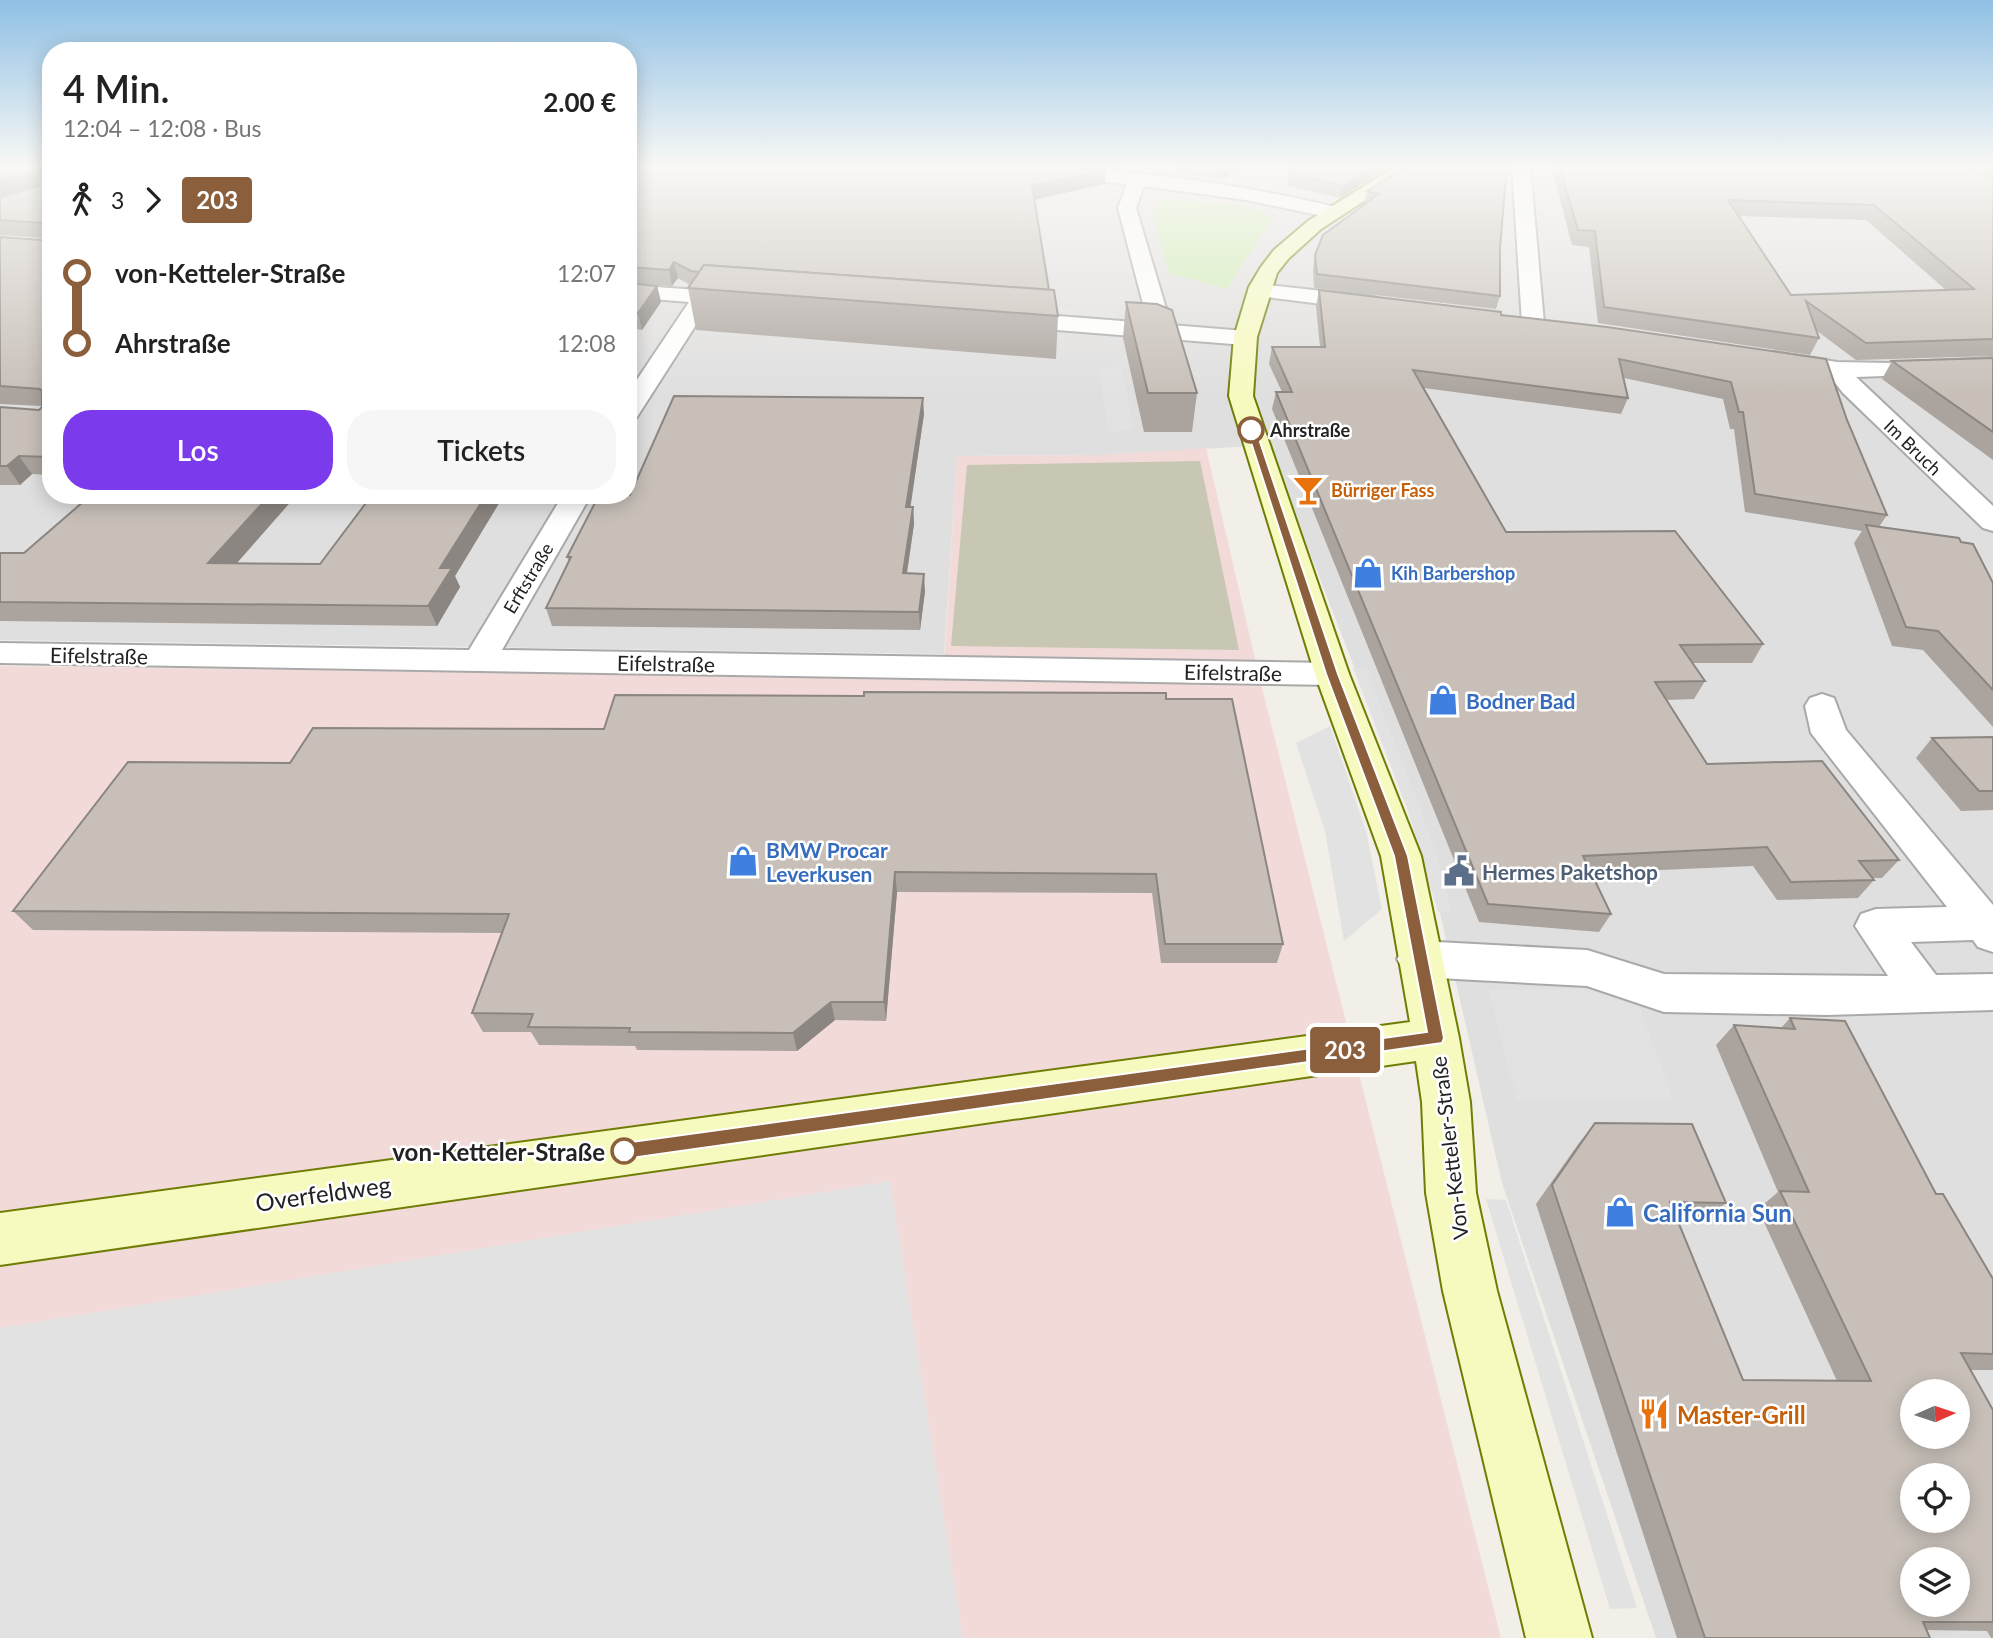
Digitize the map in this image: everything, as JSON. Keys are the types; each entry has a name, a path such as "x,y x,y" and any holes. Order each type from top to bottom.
{"street":[{"path":"1136,241 1161,331"},
{"name":"Von-Ketteler-Straße","path":"1298,241 1279,258 1267,273 1259,290 1240,367 1241,396 1332,674 1401,856 1436,1038 1446,1102 1451,1193 1470,1291 1559,1638"},
{"path":"1527,241 1532,323"},
{"path":"1259,290 1396,306"},
{"path":"637,292 758,301"},
{"path":"637,398 703,297"},
{"path":"989,318 1245,338"},
{"path":"1505,320 1560,327"},
{"path":"1754,356 1837,369 1889,370 1993,365"},
{"name":"Im Bruch","path":"1837,369 1852,388 1993,522"},
{"name":"Erftstraße","path":"479,660 572,504"},
{"name":"Eifelstraße","path":"0,653 1332,674"},
{"path":"1822,706 1829,733 1988,929"},
{"path":"1925,994 1876,926 1988,929"},
{"path":"1419,959 1587,968 1664,993 1827,996 1993,992"},
{"name":"Overfeldweg","path":"0,1239 1436,1038"}],"shaded area":[{"path":"0,241 42,241 42,504 637,504 637,241 1993,241 1993,1638 1656,1638 1502,1183 1426,852 1268,445 1104,455 957,456 944,654 0,640"},
{"path":"973,302 1118,313 1116,322 969,311"},
{"path":"1121,366 1134,428 1109,434 1098,371"},
{"path":"1206,448 1260,680 1501,1638 0,1638 0,666 943,678 957,456 1104,455"},
{"path":"1200,461 1239,650 951,646 967,465"},
{"path":"1353,668 1366,668 1439,861 1452,913 1438,912 1407,808"},
{"path":"1330,726 1366,831 1382,909 1344,941 1325,831 1296,743"},
{"path":"1585,989 1639,1006 1674,1101 1517,1100 1489,990"},
{"path":"890,1181 963,1638 0,1638 0,1328"},
{"path":"1486,1199 1506,1200 1637,1608 1610,1609"}],"green space":[{"path":"1160,241 1257,241 1227,289 1169,273"}],"building":[{"path":"0,241 42,241 42,391 0,386"},
{"path":"637,241 1041,241 1049,290 704,265 699,272 674,262 669,270 637,268"},
{"path":"1320,241 1500,241 1500,296 1317,274 1315,255"},
{"path":"1596,241 1755,241 1791,295 1974,289 1917,241 1993,241 1993,339 1866,343 1806,301 1819,338 1604,307"},
{"path":"704,265 1054,290 1058,316 688,288"},
{"path":"637,284 657,286 638,313"},
{"path":"1319,290 1501,312 1501,315 1607,327 1826,359 1847,420 1887,515 1755,494 1743,412 1739,412 1731,382 1619,359 1628,398 1413,370 1506,532 1675,531 1763,644 1680,645 1705,681 1655,682 1707,764 1822,761 1899,860 1859,861 1874,880 1791,882 1767,847 1583,856 1611,914 1488,904 1276,392 1292,392 1272,347 1325,347"},
{"path":"1126,302 1157,304 1172,310 1197,393 1148,393"},
{"path":"1993,358 1993,432 1892,361"},
{"path":"674,396 923,398 906,507 913,507 903,573 924,574 919,612 546,608 571,557 567,557 594,504 637,504 637,479"},
{"path":"0,407 39,410 42,407 42,457 19,456 7,466 0,466"},
{"path":"81,504 262,504 208,563 320,564 365,504 480,504 440,568 452,568 428,606 0,602 0,553 24,553"},
{"path":"1866,525 1959,538 1961,542 1973,544 1993,583 1993,690 1938,631 1906,627"},
{"path":"864,692 1166,693 1166,699 1232,699 1283,944 1165,944 1156,874 895,872 884,1002 831,1002 793,1033 629,1032 630,1028 528,1027 533,1014 472,1013 509,914 13,911 128,762 290,763 313,728 604,729 615,695 864,696"},
{"path":"1993,737 1993,791 1979,791 1932,738"},
{"path":"1790,1018 1845,1021 1936,1194 1943,1194 1993,1279 1993,1354 1961,1353 1993,1410 1993,1622 1923,1622 1930,1638 1705,1638 1552,1185 1595,1123 1692,1124 1726,1203 1670,1202 1743,1380 1871,1381 1780,1191 1809,1192 1734,1025 1795,1029"}],"bus line":[{"name":"203","path":"624,1151 1436,1038 1401,856 1332,674 1251,430"}],"place":[{"name":"Ahrstraße","path":"1251,430"},
{"name":"Bürriger Fass","path":"1308,490"},
{"name":"Kih Barbershop","path":"1368,573"},
{"name":"Bodner Bad","path":"1443,700"},
{"name":"BMW Procar Leverkusen","path":"743,861"},
{"name":"Hermes Paketshop","path":"1459,871"},
{"name":"von-Ketteler-Straße","path":"624,1151"},
{"name":"California Sun","path":"1620,1212"},
{"name":"Master-Grill","path":"1654,1414"}]}
